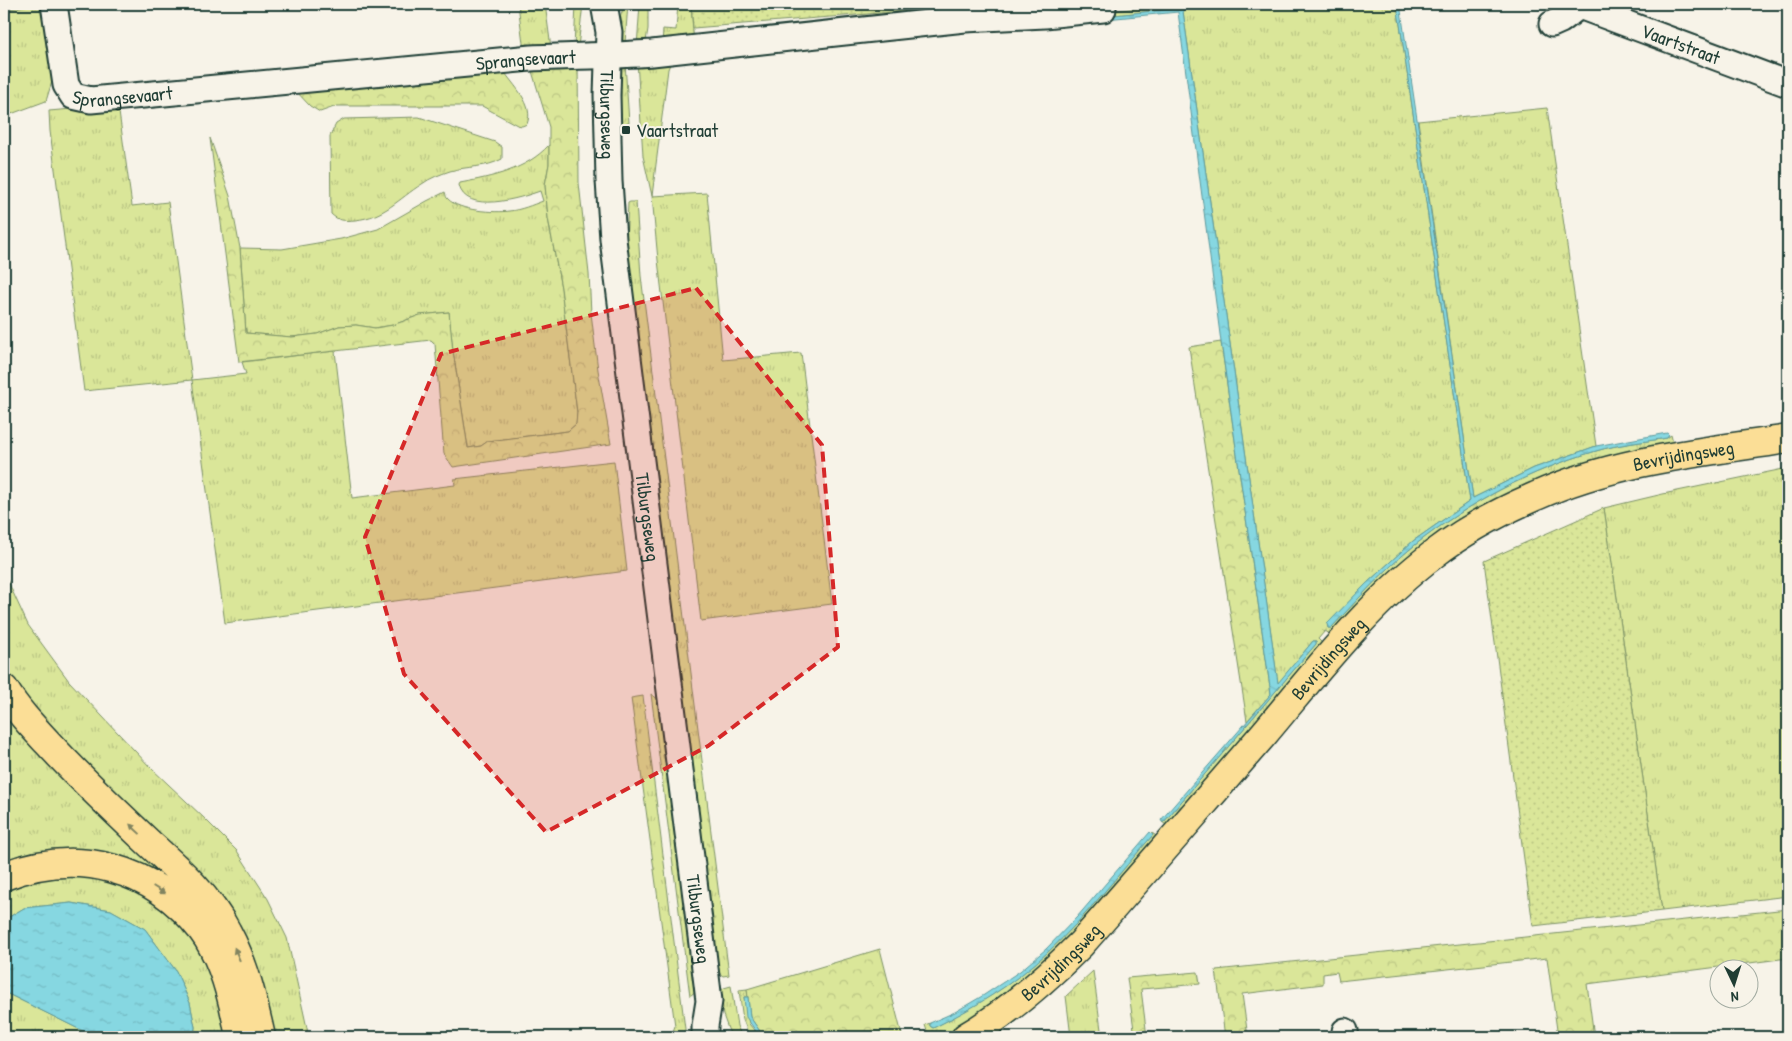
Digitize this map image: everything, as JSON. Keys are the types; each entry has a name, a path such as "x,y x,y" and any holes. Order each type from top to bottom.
{"main road":[{"name":"Bevrijdingsweg","path":"966,1037 1009,1009 1052,974 1081,944 1350,633 1400,582 1435,552 1487,520 1538,495 1581,479 1627,466 1788,439"},
{"path":"4,689 31,725 70,768 190,881 210,906 227,932 242,965 253,1000 261,1037"},
{"path":"4,876 46,864 80,862 136,876 165,893 202,931 219,962 233,1000 240,1037"}],"street":[{"name":"Sprangsevaart","path":"54,4 66,85 73,96 92,100 531,58 608,44 740,44 964,19 1045,15 1103,9"},
{"name":"Tilburgseweg","path":"604,4 608,44 609,181 613,239 709,1001 705,1026 706,1037"},
{"name":"Tilburgseweg","path":"608,44 617,4"},
{"path":"1552,24 1561,20 1577,5"},
{"name":"Vaartstraat","path":"1577,5 1788,84"},
{"name":"Tilburgseweg","path":"709,1001 720,1025 723,1037"}],"highlighted area":[{"path":"696,288 822,445 838,647 708,746 546,832 404,674 365,537 441,354"}],"green space":[{"path":"35,4 46,4 54,75 46,101 11,114 4,152 4,10"},
{"path":"518,4 545,4 551,48 524,51"},
{"path":"576,4 583,4 578,47 574,48"},
{"path":"624,4 628,4 625,43 619,35 620,19"},
{"path":"640,4 648,4 648,29 645,47 637,47"},
{"path":"678,4 691,4 694,45 662,46 663,29 676,30"},
{"path":"691,4 993,4 693,28"},
{"path":"1184,4 1185,9 1230,4 1397,4 1470,501 1413,541 1366,584 1328,624 1328,628 1331,628 1382,575 1415,545 1456,515 1501,489 1548,468 1604,449 1667,438 1671,435 1673,443 1669,449 1592,466 1330,634 1325,631 1318,639 1323,644 1169,827 1162,822 1164,822 1316,644 1316,641 1313,641 1278,684 1184,9 1105,16 1105,12"},
{"path":"673,57 668,69 652,196 643,156 637,60"},
{"path":"578,62 579,183 589,274 591,313 598,370 611,444 453,467 444,454 435,344 431,340 239,362 210,138 230,196 240,248 246,333 292,337 317,334 339,326 356,325 375,328 393,325 420,315 449,312 468,448 481,446 488,441 568,431 576,424 577,412 561,288 548,218 545,185 549,164 549,127 531,68"},
{"path":"625,63 629,123 622,124 616,77 619,69"},
{"path":"503,70 526,103 529,117 527,124 522,126 482,106 337,106 320,112 310,106 294,89"},
{"path":"118,105 132,206 168,202 192,380 84,391 49,111"},
{"path":"1547,108 1596,446 1534,468 1473,498 1418,121"},
{"path":"419,117 495,142 502,147 502,159 490,164 456,169 436,176 383,211 366,218 345,220 336,218 331,214 330,136 336,124 344,119"},
{"path":"549,145 549,164 545,185 548,218 561,288 577,412 576,424 568,431 488,441 481,446 468,448 449,312 420,315 393,325 375,328 356,325 339,326 317,334 292,337 246,333 240,248 282,249 341,239 378,229 445,192 447,198 453,203 468,209 503,212 526,207 543,201 540,191 508,200 482,202 472,200 463,194 459,185 460,183 508,171 530,161"},
{"path":"707,193 723,360 801,353 832,604 701,621 652,196"},
{"path":"636,202 641,276 729,975 723,976 715,970 623,243 626,242 628,203"},
{"path":"1221,342 1271,694 1247,721 1189,347"},
{"path":"335,351 352,498 455,485 454,479 614,461 627,571 225,623 192,380 246,374 242,362"},
{"path":"1788,468 1788,896 1662,911 1604,508"},
{"path":"1604,508 1662,911 1533,926 1484,561"},
{"path":"4,573 28,625 69,681 151,768 237,851 268,899 287,938 309,1037 269,1037 253,973 78,767 4,675"},
{"path":"651,694 662,702 698,989 690,996"},
{"path":"643,696 685,1029 684,1037 671,1037 675,1026 631,698"},
{"path":"4,700 160,860 227,966 142,873 4,867"},
{"path":"1152,833 1159,838 1048,964 956,1032 945,1037 929,1037 925,1025 930,1023 930,1026 933,1028 963,1012 1007,985 1035,964 1089,910 1153,835"},
{"path":"107,876 152,895 200,942 232,1037 194,1037 195,1027 190,1003 176,971 145,929 111,910 71,903 24,908 4,920 4,883 13,878"},
{"path":"1788,909 1788,958 1760,962 1760,958 1710,958 1710,968 1587,984 1594,1037 1558,1037 1547,958 1339,981 1337,972 1323,974 1323,984 1242,994 1248,1037 1225,1037 1216,970"},
{"path":"880,949 902,1035 896,1037 764,1037 750,1017 747,989"},
{"path":"1093,971 1102,1037 1071,1037 1066,996"},
{"path":"1198,972 1200,984 1141,989 1147,1037 1135,1037 1127,978"},
{"path":"731,986 737,1026 742,1037 731,1037 723,1015 719,992"},
{"path":"747,989 748,997 744,997 749,1024 760,1037 750,1037 743,1020 739,990"},
{"path":"4,992 95,1037 4,1037"}],"water":[{"path":"1397,4 1400,4 1473,498 1534,468 1596,446 1667,433 1669,435 1667,438 1614,447 1572,459 1524,478 1478,502 1456,515 1415,545 1393,564 1331,628 1328,628 1327,624 1366,584 1413,541 1470,501"},
{"path":"1184,9 1278,683 1313,641 1316,641 1316,644 1164,822 1162,822 1161,820 1271,694 1221,342 1178,12 1106,19 1105,16"},
{"path":"1150,832 1153,835 1089,910 1035,964 978,1004 933,1028 930,1026 930,1023 955,1012 984,995 1020,971 1046,949 1077,917"},
{"path":"71,903 111,910 145,929 176,971 190,1003 195,1027 194,1037 95,1037 4,992 4,920 24,908"},
{"path":"744,997 748,997 750,1017 764,1037 760,1037 746,1017"}],"place":[{"name":"Vaartstraat","path":"626,130"}]}
